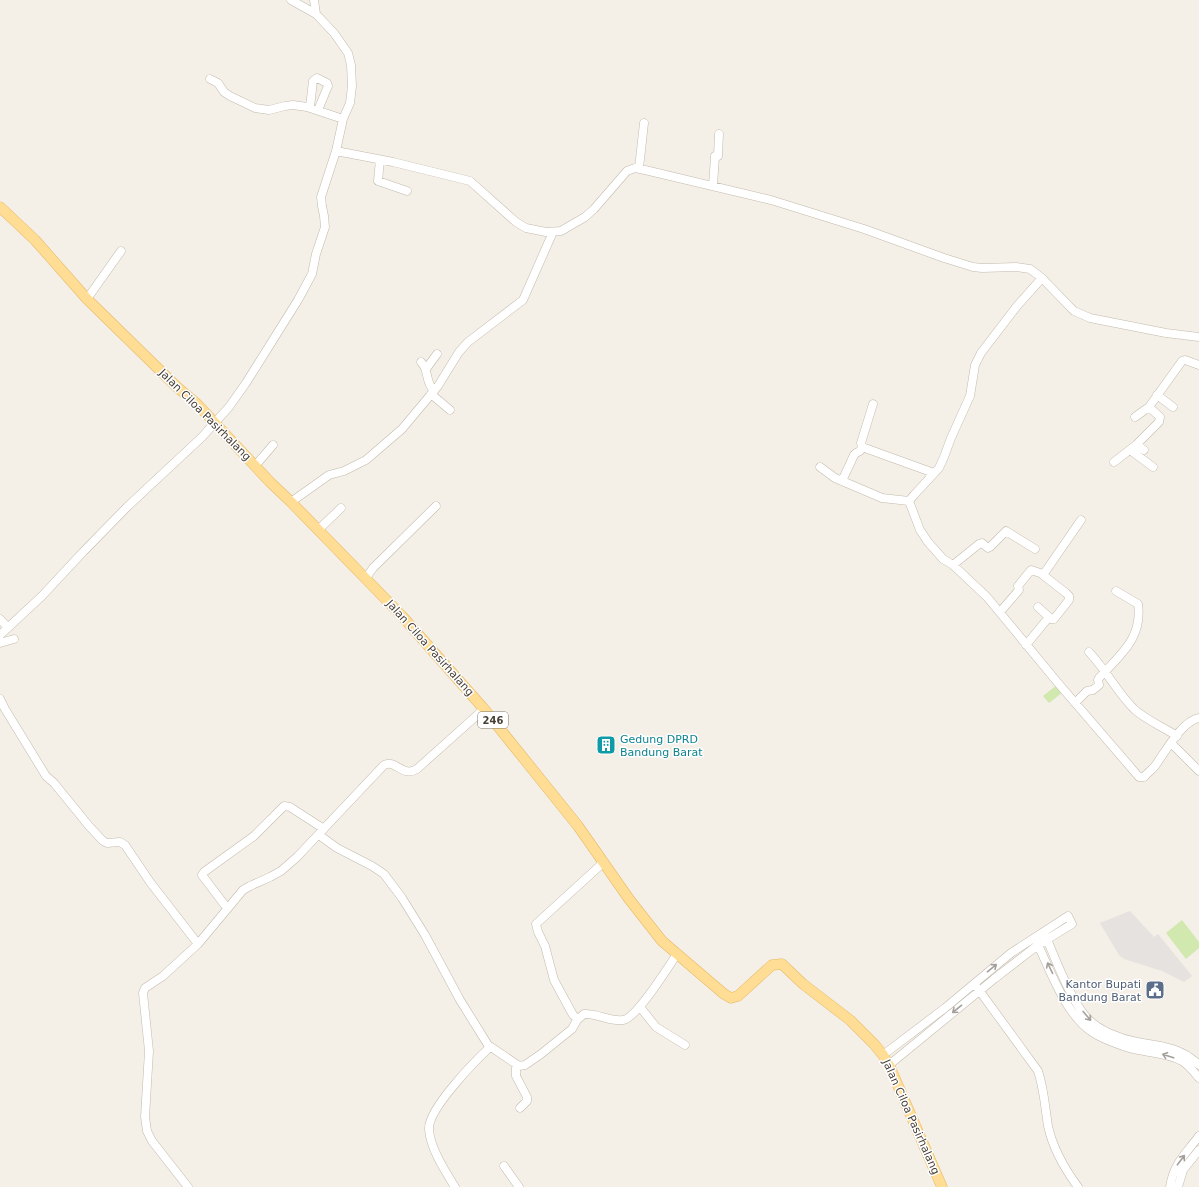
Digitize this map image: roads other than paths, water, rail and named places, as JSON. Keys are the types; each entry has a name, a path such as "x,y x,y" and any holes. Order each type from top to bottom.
{"main road":[{"name":"Jalan Ciloa Pasirhalang","path":"0,207 35,240 87,299 197,404 270,482 292,502 366,578 484,709 578,826 628,899 662,941 724,994 731,998 738,996 772,965 782,964 803,984 850,1020 883,1055 942,1187"}],"street":[{"path":"0,635 42,596 122,513 202,438 215,423 243,388 298,300 312,274 316,254 325,227 321,197 350,103 352,86 351,65 348,53 334,33 316,14 291,0"},
{"path":"314,0 316,14"},
{"path":"310,107 313,81 317,78 327,83 328,86 318,110"},
{"path":"210,79 218,83 224,92 247,106 269,110 293,105 310,107 344,119"},
{"path":"639,168 644,123"},
{"path":"713,186 716,156 718,156 719,134"},
{"path":"336,152 380,160 470,181 488,195 504,212 521,225 538,231 553,232 561,231 585,217 594,209 624,174 631,169 639,168 772,200 871,231 962,264 982,268 1024,268 1033,270 1074,311 1090,318 1159,332 1199,337"},
{"path":"380,160 378,181 407,191"},
{"path":"292,502 329,474 344,471 366,460 402,429 432,392 459,352 468,342 524,300 553,232"},
{"path":"87,299 121,251"},
{"path":"909,502 914,494 939,468 968,400 975,365 981,353 1017,306 1042,278"},
{"path":"437,354 423,365 427,381 432,392 450,410"},
{"path":"1134,417 1149,407 1182,361 1185,360 1199,365"},
{"path":"1157,395 1173,407"},
{"path":"842,481 854,455 860,451 862,447 861,443 873,404"},
{"path":"1114,462 1151,435 1161,418 1149,407"},
{"path":"255,466 273,445"},
{"path":"862,447 934,473"},
{"path":"1133,448 1144,450"},
{"path":"1133,448 1153,467"},
{"path":"820,467 831,476 882,498 909,502"},
{"path":"909,502 923,535 943,559 953,565 972,582 1000,612 1026,646 1076,703 1114,750 1141,778 1154,766 1166,748 1192,720 1199,718"},
{"path":"366,578 373,568 436,506"},
{"path":"318,530 341,508"},
{"path":"1043,574 1081,520"},
{"path":"953,565 979,544 982,543 988,548 990,547 1006,531 1035,549"},
{"path":"1000,612 1019,590 1018,586 1032,570 1043,574 1043,576 1069,598 1055,618 1051,619 1038,607"},
{"path":"1076,703 1087,691 1093,690 1099,685 1098,680 1129,646 1137,630 1138,604 1116,591"},
{"path":"1026,646 1049,617"},
{"path":"0,619 8,628"},
{"path":"0,643 14,639"},
{"path":"1089,652 1114,685 1135,709 1151,721 1177,736"},
{"path":"0,698 5,709 46,776 54,783 103,841 107,843 120,842 125,846 150,882 198,944"},
{"path":"188,1187 152,1141 147,1131 145,1118 149,1051 143,993 145,988 164,976 198,944 243,890 270,878 281,871 297,857 384,765 388,763 392,764 406,772 411,772 417,769 484,709"},
{"path":"1171,742 1199,771"},
{"path":"227,908 202,875 204,872 254,836 284,806 290,807 321,832 337,848 384,874 402,898 425,934 460,1000 490,1047 516,1065 525,1065 542,1054 572,1029 578,1019 586,1014 616,1020 625,1020 631,1017 640,1007 677,954"},
{"path":"578,1019 573,1015 554,980 545,946 536,924 604,862"},
{"path":"883,1055 945,1008 1010,953 1036,941 1070,920"},
{"path":"1045,936 1075,1000 1087,1018 1106,1031 1131,1040 1163,1046 1186,1054 1199,1064"},
{"path":"889,1066 1036,941"},
{"path":"1036,941 1066,1002 1080,1022 1091,1032 1129,1048 1162,1054 1182,1061 1199,1078"},
{"path":"974,983 1038,1071 1041,1080 1048,1126 1054,1146 1065,1170 1078,1187"},
{"path":"640,1007 656,1027 685,1046"},
{"path":"455,1187 438,1158 430,1138 429,1127 433,1114 444,1099 474,1062 490,1047"},
{"path":"516,1065 516,1076 527,1097 527,1101 520,1108"},
{"path":"1170,1187 1172,1175 1176,1166 1199,1136"},
{"path":"1178,1187 1183,1170 1199,1150"},
{"path":"504,1166 519,1187"}],"place":[{"name":"Gedung DPRD Bandung Barat","path":"606,745"},
{"name":"Kantor Bupati Bandung Barat","path":"1155,990"}]}
